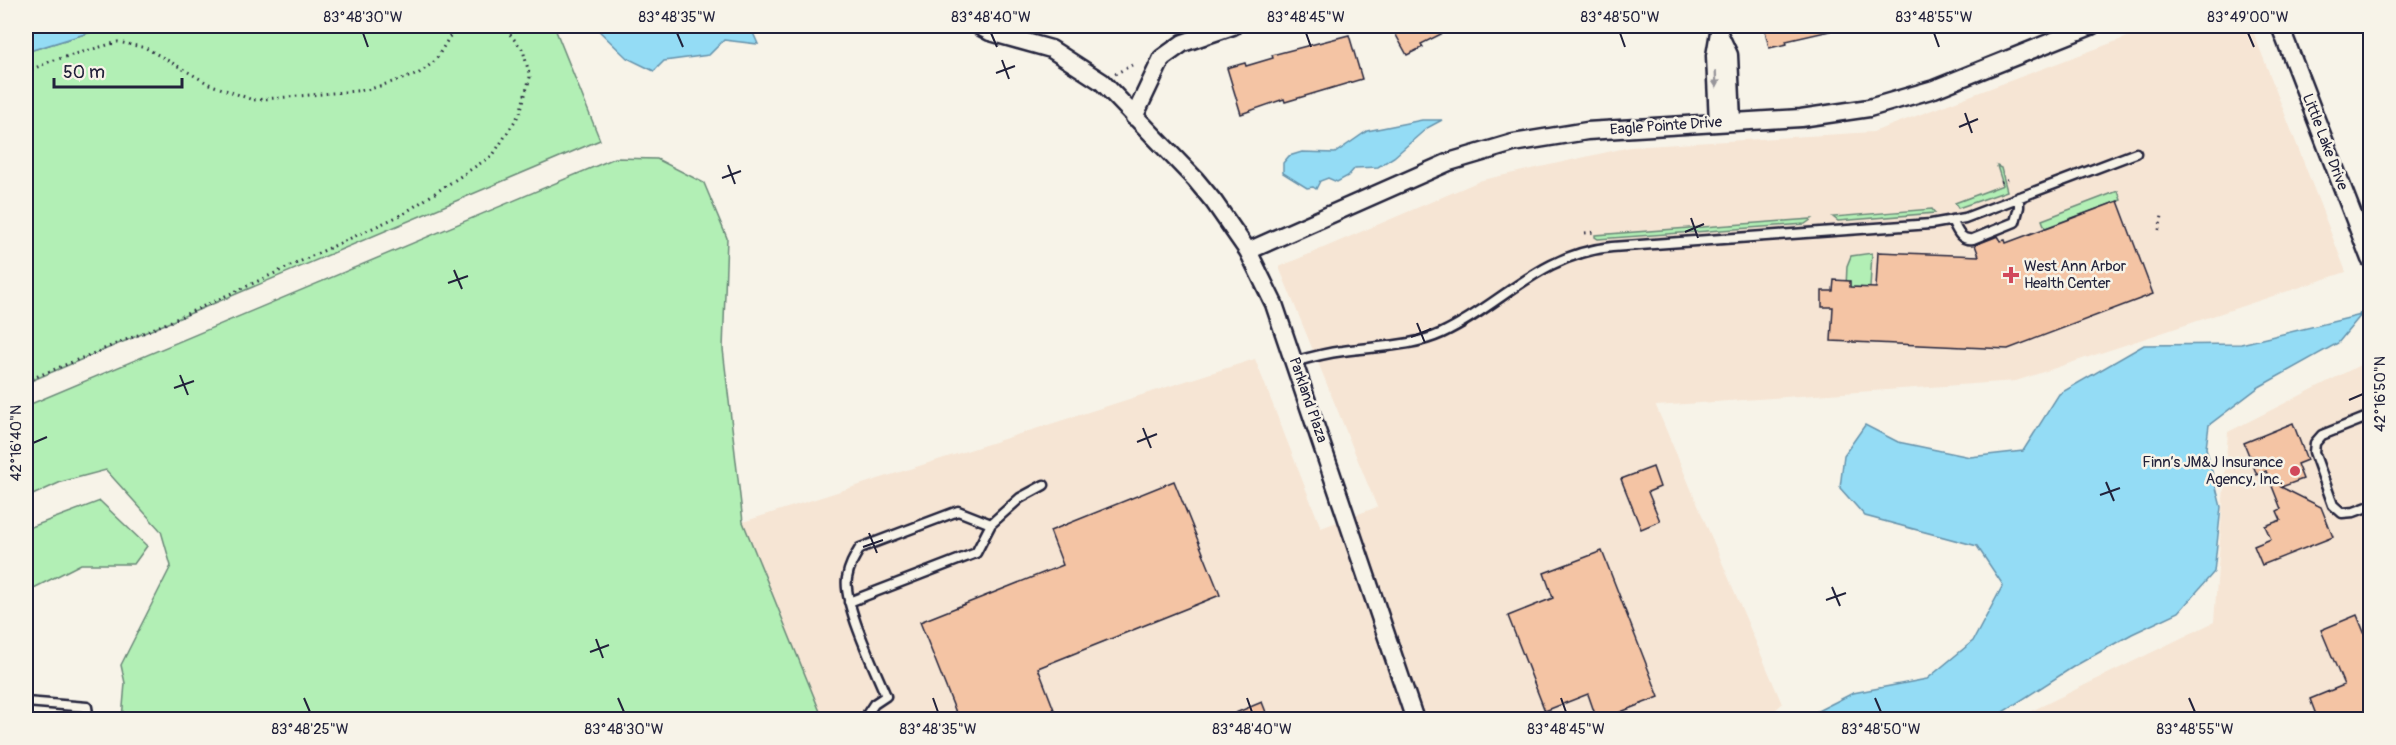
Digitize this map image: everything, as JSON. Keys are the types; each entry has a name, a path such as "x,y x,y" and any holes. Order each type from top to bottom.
{"street":[{"name":"Parkland Plaza","path":"979,26 990,32 1051,49 1102,82 1195,179 1248,251 1274,304 1415,720"},
{"path":"1134,117 1162,58 1183,43 1233,26"},
{"name":"Eagle Pointe Drive","path":"1248,251 1449,162 1513,143 1587,131 1801,118 1869,108 1934,89 2091,26"},
{"name":"Little Lake Drive","path":"2280,26 2370,259"},
{"path":"1720,31 1729,55 1725,122"}],"lane":[{"path":"1294,363 1323,354 1403,344 1441,334 1526,279 1567,257 1586,251 1931,224 1952,220 2019,197 2136,153"},
{"path":"1952,220 1961,236 1968,240 1973,239 2015,222 2019,197"},
{"path":"2370,416 2322,435 2315,443 2314,452 2333,505 2342,513 2354,512 2370,506"},
{"path":"849,602 976,553 991,524 1020,498 1044,485"},
{"path":"869,720 868,713 874,704 885,696 849,602 846,579 852,561 860,548 958,511 991,524"},
{"path":"26,702 87,706 90,720"}],"path":[{"path":"26,72 51,61 118,42 146,48 209,84 253,100 367,90 418,74 435,61 456,26"},
{"path":"26,381 166,323 404,214 493,155 520,113 530,77 523,50 503,26"},
{"path":"2001,182 2012,178"},
{"path":"2159,230 2162,216"},
{"path":"1585,233 1594,232"}],"shaded area":[{"path":"2157,26 2251,26 2346,272 2016,381 1656,406 1782,704 1765,719 823,719 743,522 1255,359 1321,528 1377,507 1279,267 1482,180 1630,147 1873,132"},
{"path":"2370,360 2370,719 2013,720 2214,622 2228,432"}],"green space":[{"path":"111,26 554,26 600,140 26,383 26,52"},
{"path":"615,158 657,159 704,183 727,238 723,349 743,522 823,719 122,719 125,683 121,665 171,566 161,531 106,470 61,482 26,498 26,406"},
{"path":"1997,166 2001,168 2007,191 1958,208 1955,203 2003,185"},
{"path":"2118,191 2121,200 2045,228 2042,220"},
{"path":"1932,209 1935,213 1838,221 1833,217"},
{"path":"1812,219 1805,224 1598,239 1595,237 1595,235"},
{"path":"1872,253 1870,288 1846,287 1847,266 1851,256"},
{"path":"100,501 147,546 134,564 81,564 26,592 26,529"}],"water":[{"path":"26,26 111,26 26,52"},
{"path":"594,26 750,26 758,44 724,40 709,55 664,61 654,71 627,58"},
{"path":"1422,120 1442,120 1427,128 1394,157 1378,167 1355,168 1348,176 1337,182 1328,178 1320,181 1316,189 1307,188 1283,173 1283,163 1289,156 1302,152 1335,153 1367,131"},
{"path":"2361,315 2338,343 2259,387 2209,425 2206,448 2221,507 2214,572 2179,612 2132,634 2073,667 1992,719 1802,719 1853,693 1927,679 1973,641 2003,585 1977,546 1865,516 1840,488 1844,455 1865,425 1898,442 1970,457 2023,451 2059,394 2144,345 2241,344"}],"building":[{"path":"1391,26 1457,26 1421,44 1423,47 1407,55"},
{"path":"1764,26 1829,26 1830,31 1786,41 1787,44 1769,48"},
{"path":"1349,35 1362,79 1285,102 1284,99 1241,114 1227,68 1245,63 1246,66 1273,58 1272,55"},
{"name":"West Ann Arbor Health Center","path":"2118,201 2153,294 2008,349 1831,341 1833,307 1822,307 1822,291 1833,291 1834,280 1850,281 1850,287 1876,288 1878,252 1979,256 1975,245 1998,236 2006,243"},
{"path":"2293,423 2307,460 2297,464 2303,479 2281,487 2321,507 2333,537 2262,565 2254,546 2271,539 2265,526 2281,520 2277,511 2281,509 2266,471 2257,475 2244,443"},
{"path":"1653,467 1660,487 1648,492 1660,521 1641,529 1621,479"},
{"path":"1174,481 1220,595 1038,668 1058,720 959,720 920,622 1063,565 1050,531"},
{"path":"1602,551 1659,697 1600,720 1597,720 1588,694 1545,711 1508,616 1553,598 1544,573"},
{"path":"2357,615 2370,647 2370,710 2348,720 2318,720 2310,699 2344,685 2321,630"},
{"path":"1262,702 1269,720 1221,720 1221,719"}],"waterway":[{"path":"2361,315 2370,310"}],"place":[{"name":"West Ann Arbor Health Center","path":"2011,275"},
{"name":"Finn’s JM&J Insurance Agency, Inc.","path":"2295,471"}]}
